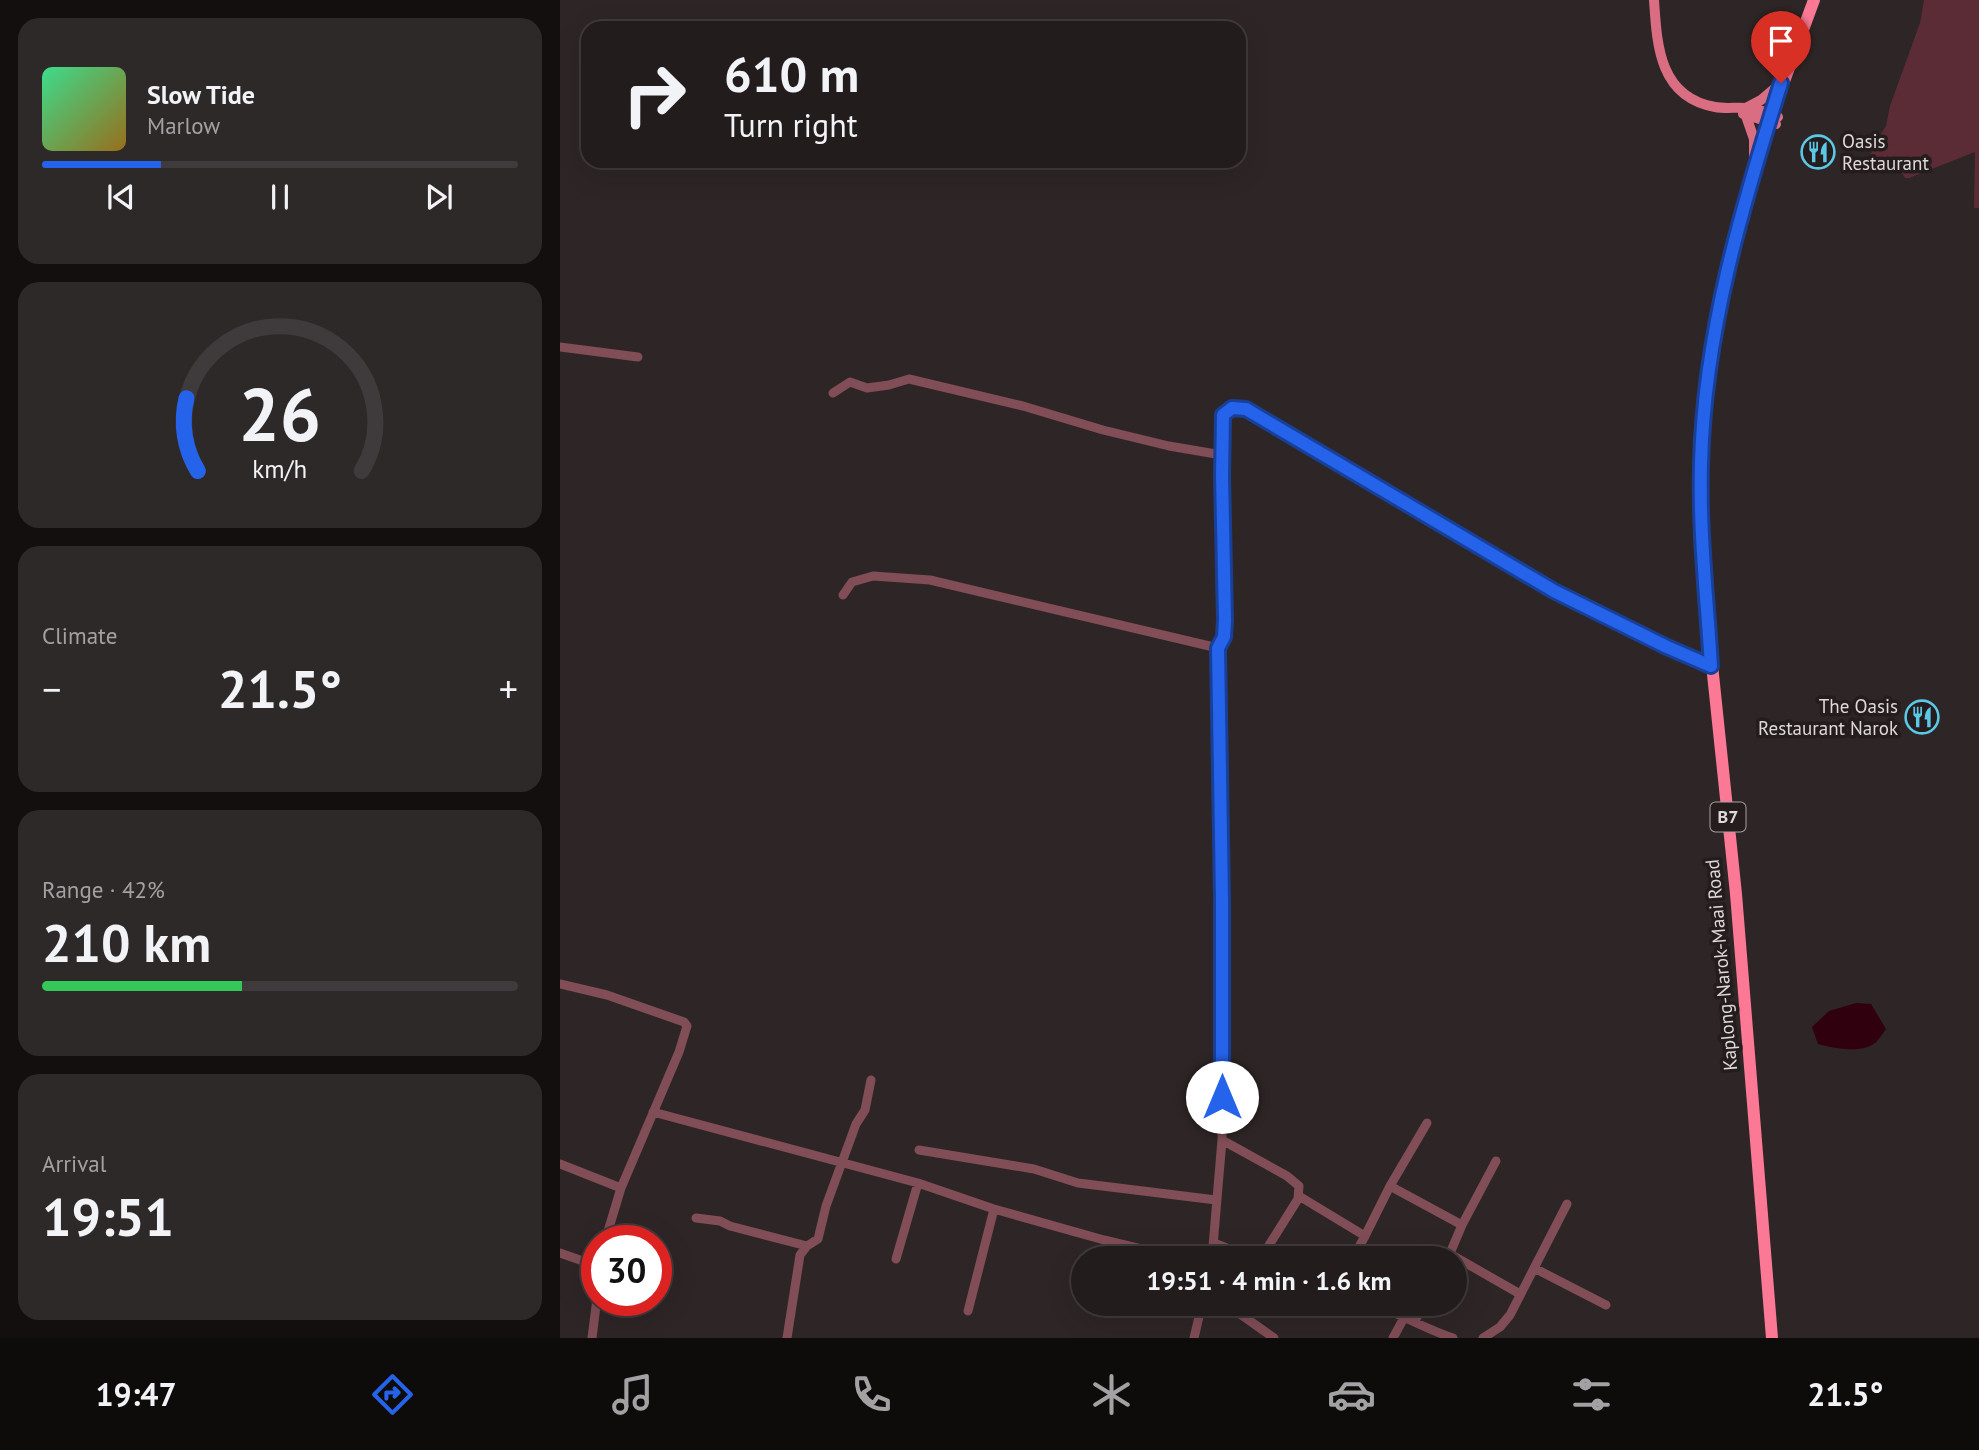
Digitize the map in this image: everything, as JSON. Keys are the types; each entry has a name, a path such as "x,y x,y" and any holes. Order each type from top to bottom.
{"highway":[{"name":"Kaplong-Narok-Maai Road","path":"1721,296 1733,277 1781,83 1814,0"},
{"name":"Kaplong-Narok-Maai Road","path":"1772,1338 1736,894 1702,560 1701,466 1706,401 1721,296 1754,169 1822,0"}],"main road":[{"path":"1654,0 1658,52 1664,68 1682,92 1702,103 1774,119"},
{"path":"1743,111 1781,83"},
{"path":"1743,111 1754,139 1754,169"}],"street":[{"path":"560,347 638,357"},
{"path":"833,393 850,382 867,388 909,379 1023,405 1103,430 1222,455"},
{"path":"1214,1246 1222,1140 1218,648 1224,637 1225,620 1223,415 1232,408 1246,409 1554,591 1711,666"},
{"path":"843,595 852,582 873,576 930,580 1218,648"},
{"path":"560,984 635,1004 684,1022 687,1026 679,1052 621,1188 610,1225"},
{"path":"787,1338 800,1255 818,1239 826,1206 856,1124 865,1110 871,1080"},
{"path":"653,1112 918,1183 994,1209 1129,1246"},
{"path":"1360,1246 1390,1186 1427,1123"},
{"path":"1222,1140 1287,1176 1299,1186 1299,1196 1268,1246"},
{"path":"919,1150 1034,1169 1078,1183 1216,1200"},
{"path":"1453,1246 1496,1161"},
{"path":"560,1164 621,1188"},
{"path":"896,1259 918,1183"},
{"path":"1390,1186 1462,1225"},
{"path":"1299,1196 1365,1236"},
{"path":"1483,1338 1506,1321 1536,1269 1567,1204"},
{"path":"968,1311 994,1209"},
{"path":"696,1218 720,1221 807,1246"},
{"path":"1214,1243 1222,1246"},
{"path":"560,1253 581,1260"},
{"path":"1467,1266 1520,1294"},
{"path":"1536,1269 1606,1305"},
{"path":"592,1338 595,1316"},
{"path":"1194,1338 1199,1316"},
{"path":"1243,1316 1274,1338"},
{"path":"1393,1338 1405,1316 1453,1338"},
{"path":"1415,1321 1418,1316"}],"shaded area":[{"path":"1924,0 1979,0 1979,208 1974,208 1975,152 1909,178 1905,178 1899,168 1889,160 1869,172 1865,169 1875,143 1886,126 1890,106 1920,23"},
{"path":"1856,1003 1871,1004 1886,1029 1878,1040 1869,1046 1855,1049 1818,1044 1812,1027 1829,1011"}],"place":[{"name":"Oasis Restaurant","path":"1818,152"},
{"name":"The Oasis Restaurant Narok","path":"1922,717"}],"route":[{"path":"1222,1097 1218,648 1224,637 1225,620 1223,415 1232,408 1246,409 1554,591 1711,666 1702,560 1701,466 1706,401 1721,296 1754,169 1781,83"}]}
